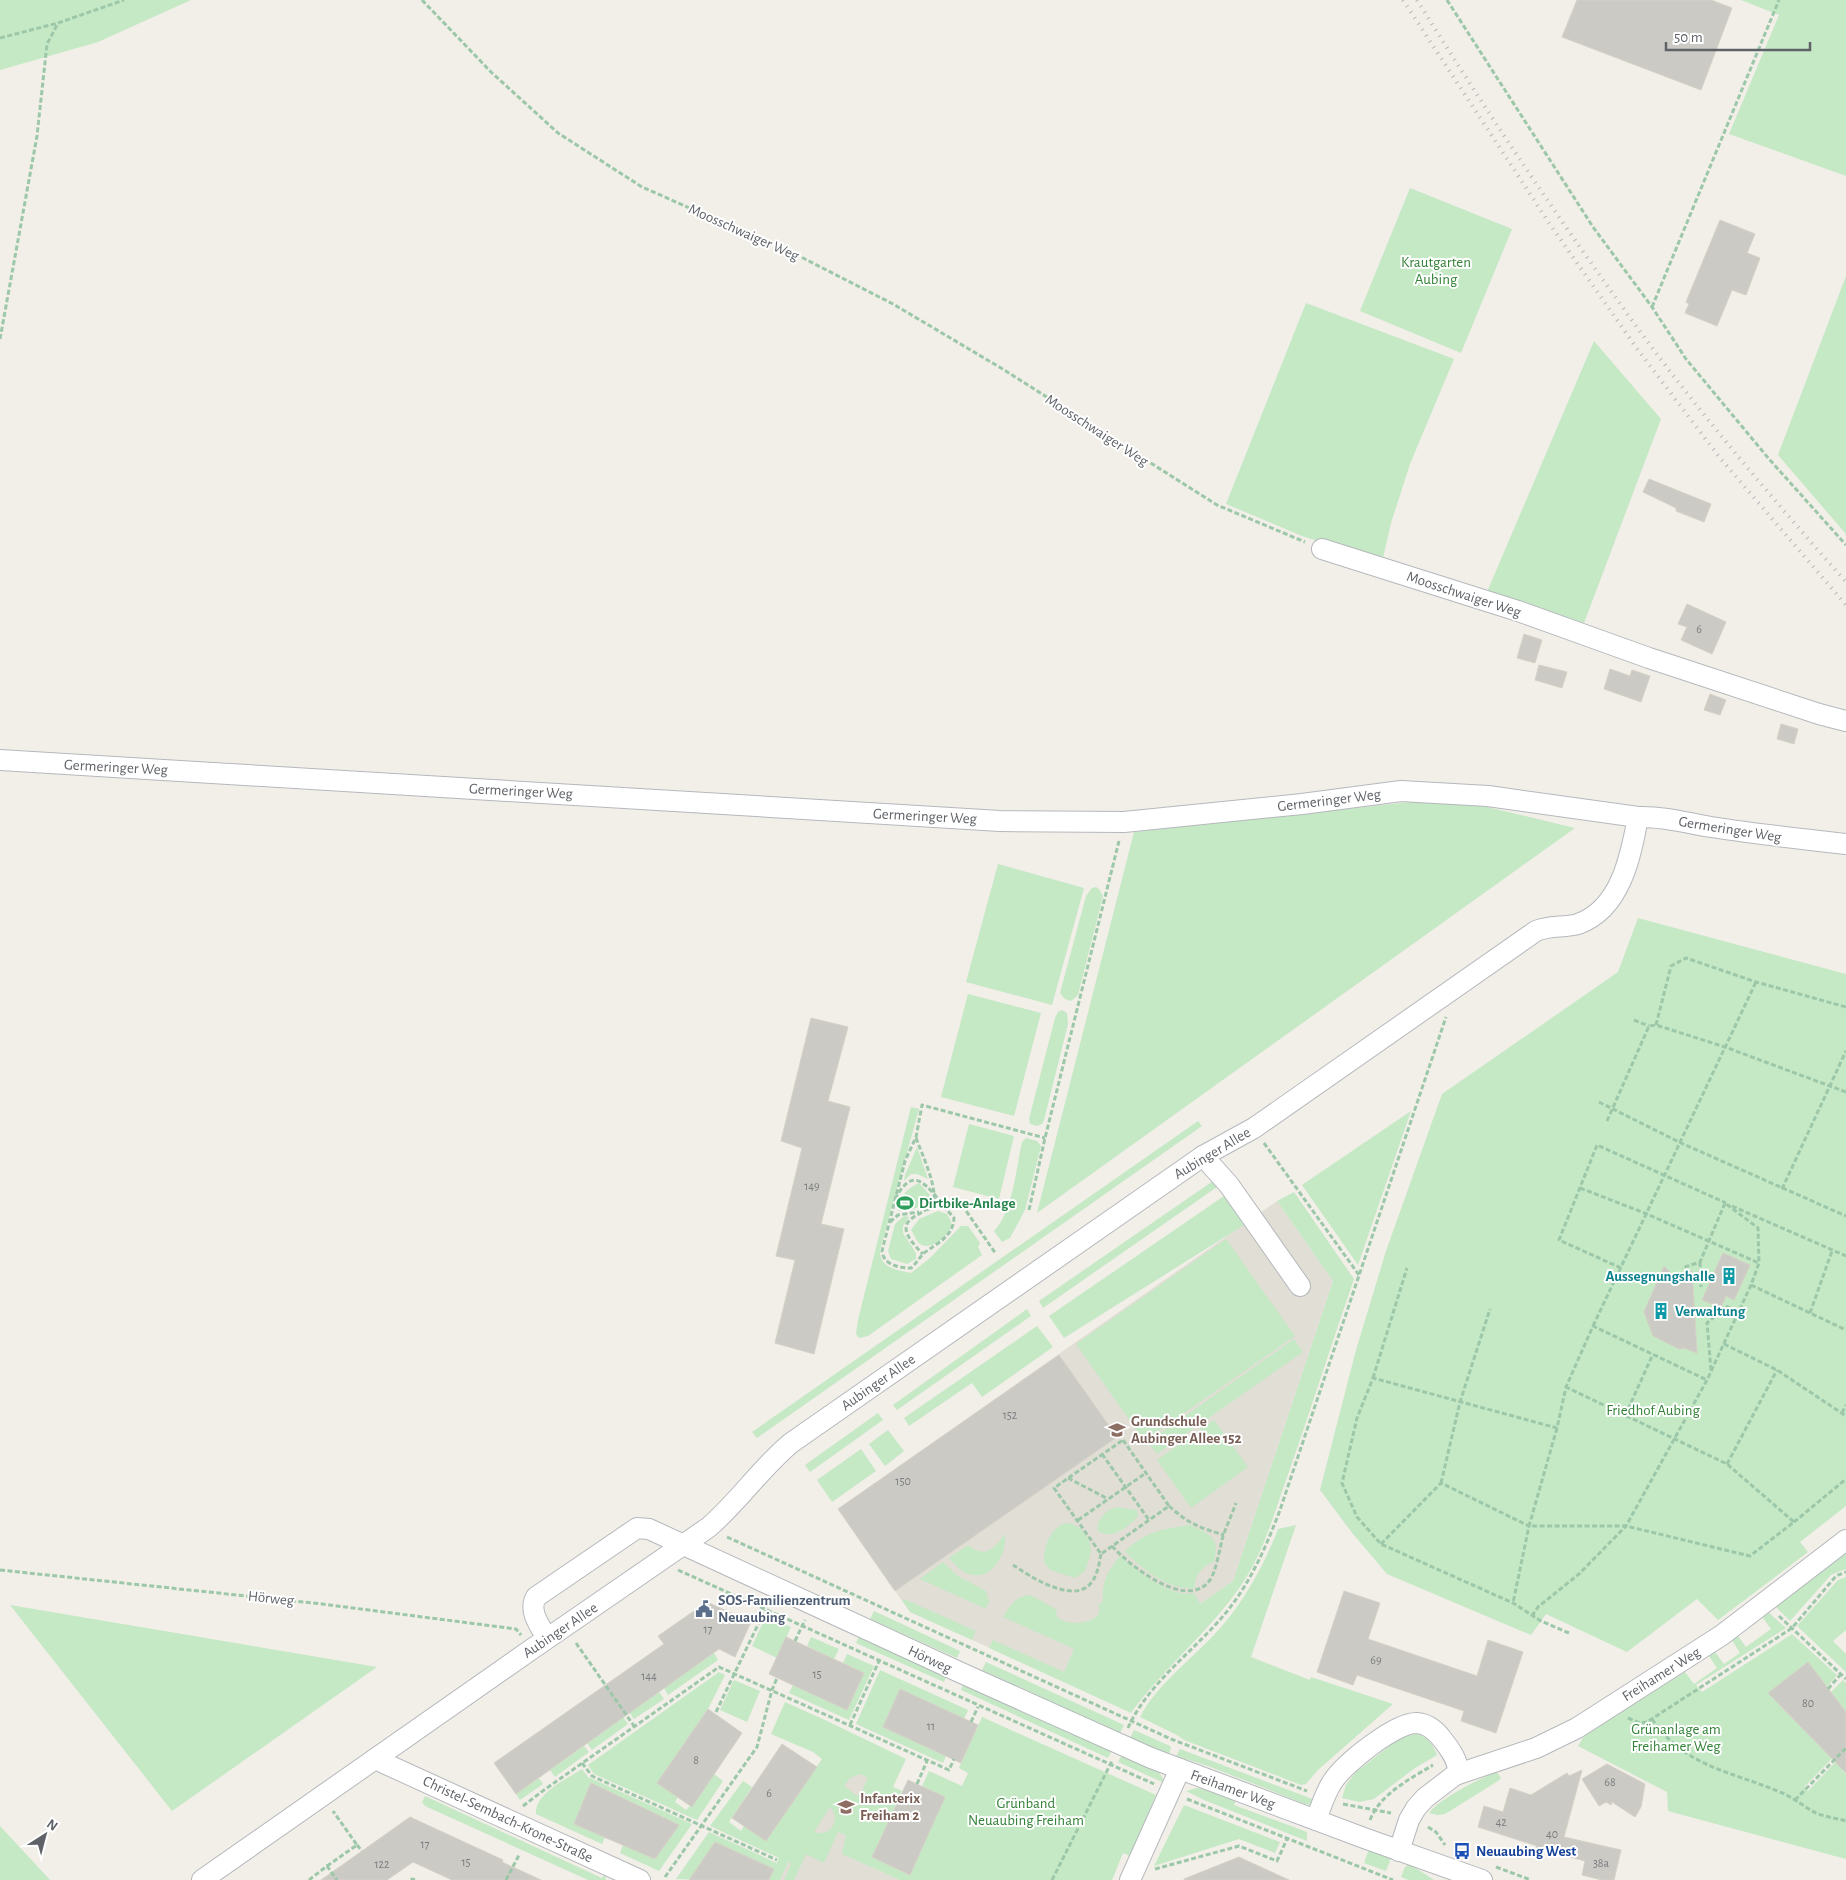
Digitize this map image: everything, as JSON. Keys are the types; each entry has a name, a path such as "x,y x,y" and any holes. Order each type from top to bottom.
{"street":[{"name":"Moosschwaiger Weg","path":"1322,549 1518,611 1649,658 1819,714 1846,721"},
{"name":"Germeringer Weg","path":"0,760 1000,820 1124,822 1302,804 1401,791 1488,796 1638,816 1656,816 1773,836 1846,844"},
{"name":"Aubinger Allee","path":"202,1880 721,1517 771,1461 791,1443 1203,1156 1254,1128 1536,931 1545,927 1579,924 1603,907 1620,884 1626,870 1638,816"},
{"path":"1203,1156 1228,1186 1300,1286"},
{"name":"Hörweg","path":"539,1644 532,1610 532,1603 536,1597 637,1528 649,1529 972,1678 1180,1769"},
{"name":"Freihamer Weg","path":"1138,1876 1180,1769 1399,1851 1409,1820 1416,1808 1425,1798 1458,1774 1536,1748 1577,1728 1715,1640 1765,1604 1846,1540"},
{"path":"1316,1820 1328,1790 1339,1773 1374,1744 1403,1725 1418,1723 1426,1724 1432,1728 1447,1745 1456,1761 1458,1774"},
{"name":"Christel-Sembach-Krone-Straße","path":"375,1759 640,1880"},
{"path":"1399,1851 1482,1880"}],"path":[{"path":"0,38 58,22 124,0"},
{"name":"Moosschwaiger Weg","path":"422,0 491,72 558,133 642,187 801,256 893,304 1001,368 1217,505 1322,549"},
{"path":"1447,0 1532,134 1686,359 1769,459 1846,544"},
{"path":"1652,307 1779,0"},
{"path":"0,339 37,136 47,44 58,22"},
{"path":"1029,1210 1045,1138 1124,822"},
{"path":"1656,1026 1671,966 1686,958 1756,982 1846,1007"},
{"path":"1513,1603 1529,1526 1557,1428 1566,1387 1756,982"},
{"path":"1131,1721 1151,1691 1225,1614 1243,1588 1262,1553 1280,1510 1447,1014"},
{"path":"1634,1020 1725,1047 1846,1092"},
{"path":"1607,1121 1649,1026"},
{"path":"1782,1189 1846,1051"},
{"path":"1599,1102 1681,1143 1846,1216"},
{"path":"894,1199 904,1184 909,1180 916,1179 922,1181 933,1192 954,1218 950,1233 940,1243 923,1254 911,1268 887,1262 883,1258 882,1251 894,1199 905,1161 916,1137 922,1106 1045,1138"},
{"path":"1254,1128 1359,1275"},
{"path":"916,1137 933,1192 933,1202 910,1220 906,1227 906,1233 923,1254"},
{"path":"1621,1268 1559,1240 1597,1145 1846,1256"},
{"path":"1580,1188 1648,1214 1759,1263"},
{"path":"1701,1287 1700,1262 1725,1203"},
{"path":"1532,1616 1538,1607 1579,1574 1626,1526 1676,1439 1724,1344 1759,1263 1758,1228 1725,1203"},
{"path":"962,1205 996,1254"},
{"path":"889,1223 898,1215 922,1212 936,1206 943,1207 949,1212"},
{"path":"1810,1313 1832,1251"},
{"path":"1682,1268 1700,1262"},
{"path":"1407,1268 1373,1378 1357,1418 1342,1483 1358,1517 1381,1544 1513,1603 1540,1621 1569,1633"},
{"path":"1751,1285 1846,1330"},
{"path":"1726,1306 1738,1312"},
{"path":"1381,1544 1441,1483 1460,1402 1490,1308"},
{"path":"1711,1371 1707,1322 1717,1312"},
{"path":"1593,1326 1707,1380"},
{"path":"1724,1344 1777,1370 1846,1416"},
{"path":"1626,1416 1653,1354"},
{"path":"1727,1464 1777,1370"},
{"path":"1373,1378 1557,1428"},
{"path":"1566,1387 1727,1464 1794,1522"},
{"path":"1842,1413 1846,1405"},
{"path":"1101,1554 1054,1488 1123,1440 1169,1506 1184,1520 1200,1528 1224,1535"},
{"path":"1102,1454 1148,1520"},
{"path":"1078,1520 1146,1473"},
{"path":"1068,1478 1108,1499"},
{"path":"1441,1483 1529,1526 1626,1526 1750,1556 1846,1479"},
{"path":"1112,1546 1130,1564 1158,1582 1181,1590 1201,1589 1211,1580 1224,1535 1236,1503"},
{"path":"1013,1566 1034,1579 1063,1590 1079,1589 1090,1585 1096,1574 1101,1554 1169,1506"},
{"name":"Hörweg","path":"720,1534 1170,1739"},
{"name":"Hörweg","path":"674,1568 978,1707 1159,1787"},
{"name":"Hörweg","path":"0,1570 322,1604 516,1629 539,1644"},
{"path":"1846,1572 1836,1576 1792,1628 1652,1719 1670,1740 1701,1763 1780,1792 1816,1813 1846,1821"},
{"path":"1765,1604 1846,1679"},
{"path":"716,1712 765,1610"},
{"path":"795,1641 802,1626"},
{"path":"573,1639 634,1726"},
{"path":"850,1726 879,1662"},
{"path":"513,1821 518,1810 719,1667 949,1770 954,1759"},
{"path":"1828,1689 1841,1674"},
{"path":"665,1877 756,1747 777,1678"},
{"path":"971,1722 978,1707"},
{"name":"Freihamer Weg","path":"1624,1716 1640,1723 1652,1719"},
{"name":"Freihamer Weg","path":"1170,1739 1315,1794"},
{"path":"1794,1800 1846,1748"},
{"path":"917,1784 927,1760"},
{"path":"582,1763 592,1776 777,1860"},
{"path":"1368,1826 1374,1810 1387,1797 1437,1763"},
{"path":"1052,1880 1109,1765"},
{"path":"1182,1796 1394,1880"},
{"path":"1343,1804 1391,1813"},
{"path":"331,1808 362,1851"},
{"path":"1138,1876 1239,1846 1277,1861 1287,1839"},
{"path":"309,1880 357,1845"},
{"path":"506,1880 519,1855"},
{"path":"327,1866 337,1880"},
{"path":"410,1880 416,1880"}],"shaded area":[{"name":"Grundschule Aubinger Allee 152","path":"1277,1201 1333,1281 1233,1581 1079,1688 910,1612 838,1509"},
{"name":"Infanterix Freiham 2","path":"863,1753 886,1763 845,1855 900,1880 780,1880 791,1857"}],"green space":[{"path":"0,0 191,0 98,42 0,70"},
{"path":"1741,0 1846,0 1846,176 1729,134 1779,15"},
{"name":"Krautgarten Aubing","path":"1410,188 1512,229 1461,353 1360,311"},
{"path":"1846,276 1846,534 1778,455"},
{"path":"1306,303 1454,359 1410,464 1391,523 1382,562 1302,536 1226,504"},
{"path":"1594,341 1661,419 1584,623 1487,592"},
{"path":"1429,800 1487,807 1575,828 1037,1213 1134,832"},
{"path":"998,864 1084,888 1052,1005 966,982"},
{"path":"1096,887 1103,896 1078,995 1071,1001 1065,999 1060,993 1086,896 1092,888"},
{"name":"Friedhof Aubing","path":"1638,918 1846,974 1846,1506 1800,1542 1808,1552 1718,1620 1697,1599 1627,1652 1546,1614 1531,1635 1387,1574 1353,1534 1320,1490 1356,1350 1386,1251 1442,1094 1618,972"},
{"path":"968,994 1041,1013 1014,1116 941,1097"},
{"path":"1062,1010 1067,1013 1068,1024 1044,1120 1042,1124 1037,1126 1030,1124 1029,1119 1055,1018 1058,1012"},
{"path":"911,1107 919,1109 880,1250 882,1261 890,1267 911,1273 930,1258 961,1226 968,1226 980,1243 978,1247 982,1255 868,1336 859,1338 856,1334 858,1320"},
{"path":"1411,1111 1358,1265 1302,1185"},
{"path":"1198,1121 1202,1126 757,1438 752,1432"},
{"path":"969,1124 1014,1136 999,1199 953,1187"},
{"path":"1026,1138 1037,1141 1041,1146 1025,1210 1010,1238 1002,1242 994,1231 1006,1212 1010,1201 1022,1142"},
{"path":"917,1147 928,1179 917,1174 911,1174 904,1181 905,1175"},
{"path":"1213,1181 1217,1187 1043,1308 1039,1301"},
{"path":"919,1183 930,1195 928,1200 917,1208 898,1211 904,1194"},
{"path":"1294,1192 1354,1279 1270,1526 1252,1568 1244,1581 1218,1616 1158,1679 1131,1713 989,1648 993,1640 1064,1672 1074,1649 1003,1617 1011,1605 1018,1599 1031,1595 1057,1610 1056,1615 1061,1620 1076,1623 1091,1620 1097,1616 1099,1611 1098,1605 1103,1602 1103,1589 1106,1577 1120,1556 1135,1569 1165,1588 1185,1594 1194,1593 1200,1604 1233,1581 1333,1281 1277,1201"},
{"path":"1224,1196 1244,1225 1064,1338 1049,1316"},
{"path":"938,1211 947,1214 951,1220 949,1231 941,1240 935,1243 925,1246 920,1244 911,1230 919,1219"},
{"path":"904,1216 909,1217 903,1226 903,1233 916,1253 916,1259 907,1264 891,1259 888,1251 895,1224"},
{"path":"1226,1239 1295,1336 1144,1441 1076,1344"},
{"path":"1027,1309 1031,1316 897,1410 893,1405"},
{"path":"1037,1326 1053,1347 982,1397 972,1383 909,1426 904,1418"},
{"path":"1294,1339 1303,1352 1157,1454 1148,1442"},
{"path":"878,1413 883,1420 810,1472 805,1465"},
{"path":"1214,1420 1248,1467 1191,1508 1157,1460"},
{"path":"888,1430 904,1451 885,1466 869,1444"},
{"path":"861,1449 876,1471 832,1502 817,1480"},
{"path":"1116,1507 1137,1510 1138,1516 1120,1531 1103,1534 1098,1531 1102,1516"},
{"path":"1066,1523 1080,1528 1084,1532 1089,1541 1091,1551 1085,1571 1075,1578 1050,1570 1044,1562 1049,1538 1056,1529"},
{"path":"1190,1525 1212,1538 1216,1547 1214,1562 1207,1565 1197,1575 1195,1588 1185,1588 1166,1582 1139,1565 1125,1551 1140,1539 1155,1532"},
{"path":"1296,1525 1251,1657 1310,1680 1311,1677 1393,1704 1318,1770 1306,1784 1301,1785 1184,1740 1140,1717 1163,1685 1212,1637 1242,1600 1258,1572 1278,1529"},
{"path":"1005,1534 1004,1549 998,1563 987,1573 980,1575 968,1574 949,1558 968,1545 985,1552 993,1548"},
{"path":"1846,1552 1846,1569 1831,1575 1790,1621 1775,1606"},
{"path":"943,1562 958,1576 986,1591 989,1601 986,1609 920,1579"},
{"path":"1846,1577 1846,1630 1833,1641 1846,1654 1846,1672 1797,1626 1838,1580"},
{"path":"904,1599 976,1631 972,1640 910,1612 902,1600"},
{"path":"10,1605 377,1667 172,1811"},
{"path":"874,1611 960,1651 957,1658 870,1619"},
{"name":"Grünanlage am Freihamer Weg","path":"1768,1612 1786,1628 1696,1685 1702,1692 1792,1634 1837,1675 1827,1687 1808,1663 1768,1693 1826,1752 1846,1744 1804,1787 1808,1791 1846,1751 1846,1766 1842,1770 1846,1774 1846,1859 1668,1811 1667,1792 1578,1746 1586,1733 1685,1672 1694,1684 1717,1668 1709,1656 1715,1652 1724,1664 1740,1653 1732,1640 1738,1636 1746,1647 1771,1629 1763,1618"},
{"path":"766,1616 791,1627 777,1658 752,1646"},
{"path":"860,1634 947,1675 944,1682 856,1643"},
{"path":"811,1637 839,1649 834,1659 807,1646"},
{"path":"714,1653 718,1660 668,1695 664,1688"},
{"path":"847,1654 874,1666 849,1720 789,1693 793,1685 847,1710 864,1673 843,1663"},
{"path":"986,1662 1124,1725 1120,1733 982,1670"},
{"path":"880,1670 968,1710 964,1719 900,1689 883,1727 946,1756 943,1763 856,1724"},
{"path":"719,1672 725,1675 708,1709 657,1783 678,1797 675,1802 686,1810 690,1806 692,1807 714,1774 723,1781 697,1820 594,1774 588,1765"},
{"path":"734,1680 760,1691 747,1722 720,1710"},
{"path":"1843,1680 1846,1683 1846,1712 1831,1692"},
{"path":"964,1682 1112,1750 1108,1758 961,1690"},
{"path":"613,1689 636,1708 659,1692 664,1699 634,1719"},
{"path":"613,1702 628,1724 592,1750 587,1743 619,1721 608,1705"},
{"name":"Grünband Neuaubing Freiham","path":"785,1702 906,1759 893,1787 902,1791 872,1857 909,1875 945,1797 922,1786 929,1771 962,1786 968,1773 959,1768 982,1717 1156,1795 1130,1856 1123,1853 1112,1880 900,1880 842,1854 846,1835 838,1832 824,1863 806,1854 794,1880 784,1880 791,1864 789,1861 780,1880 769,1880 774,1869 715,1843 692,1876 700,1880 676,1879 709,1832 777,1863 779,1858 710,1826 743,1781 752,1787 729,1822 741,1831 744,1826 766,1841 822,1759 813,1752 771,1734","holes":["861,1774 868,1778 861,1793 857,1796 844,1786 850,1778","830,1807 835,1818 833,1826 826,1832 814,1832"]},
{"path":"1134,1730 1170,1746 1169,1754 1130,1738"},
{"path":"1416,1734 1430,1741 1437,1755 1415,1768 1374,1799 1359,1802 1342,1798 1346,1785 1356,1772 1401,1737"},
{"path":"584,1746 589,1752 555,1777 550,1770"},
{"path":"1180,1749 1315,1800 1311,1805 1305,1804 1208,1766 1176,1756"},
{"path":"1122,1755 1159,1772 1163,1779 1162,1782 1118,1762"},
{"path":"582,1769 588,1777 692,1824 659,1871 620,1853 623,1845 655,1859 679,1825 591,1783 574,1824 605,1837 602,1844 536,1814 537,1806 546,1793"},
{"path":"1497,1772 1501,1778 1498,1781 1445,1814 1429,1813 1450,1795"},
{"path":"539,1778 543,1784 520,1800 516,1794"},
{"path":"1197,1788 1236,1800 1234,1805 1307,1832 1307,1841 1186,1791"},
{"path":"425,1796 602,1878 605,1874 606,1880 588,1880 425,1806 422,1802"},
{"path":"1184,1805 1280,1842 1275,1853 1239,1839 1154,1866"},
{"path":"0,1826 50,1880 0,1880"},
{"path":"1369,1849 1391,1858 1386,1871 1364,1863"},
{"path":"1408,1865 1434,1880 1408,1880 1401,1877 1405,1867"}],"building":[{"path":"1577,0 1711,0 1732,8 1701,90 1562,37"},
{"path":"1720,220 1755,234 1747,253 1760,258 1746,295 1732,290 1717,326 1685,313 1689,304 1686,302"},
{"path":"1649,479 1711,504 1704,522 1676,511 1676,508 1643,492"},
{"path":"1687,604 1726,622 1712,654 1681,640 1687,627 1678,624"},
{"path":"1524,634 1542,640 1535,663 1517,658"},
{"path":"1539,665 1567,672 1562,688 1535,680"},
{"path":"1610,669 1630,676 1632,670 1650,676 1641,702 1604,689"},
{"path":"1710,694 1726,700 1720,715 1704,710"},
{"path":"1781,724 1798,729 1794,744 1777,739"},
{"path":"811,1018 848,1027 828,1101 850,1107 821,1224 844,1229 814,1354 775,1343 795,1260 776,1256 802,1148 781,1141"},
{"name":"Aussegnungshalle","path":"1723,1253 1750,1265 1734,1300 1726,1296 1721,1308 1702,1300"},
{"name":"Verwaltung","path":"1664,1266 1676,1278 1692,1271 1697,1353 1684,1348 1679,1349 1653,1336 1644,1312"},
{"path":"1059,1355 1117,1437 895,1591 838,1509"},
{"path":"1344,1591 1380,1603 1368,1639 1477,1676 1488,1640 1523,1652 1496,1733 1461,1721 1464,1711 1357,1675 1353,1685 1317,1672"},
{"path":"707,1602 751,1622 735,1657 719,1649 516,1794 494,1763 664,1644 658,1636"},
{"path":"786,1637 864,1673 847,1710 769,1674"},
{"path":"1808,1662 1846,1712 1846,1773 1768,1693"},
{"path":"900,1689 978,1725 961,1763 883,1727"},
{"path":"708,1709 742,1733 692,1807 657,1783"},
{"path":"782,1744 817,1767 766,1841 732,1818"},
{"path":"1607,1764 1645,1784 1641,1807 1635,1817 1612,1802 1611,1805 1606,1802 1599,1806 1582,1779"},
{"path":"1582,1770 1564,1837 1621,1850 1614,1880 1602,1880 1582,1875 1585,1861 1536,1848 1537,1846 1478,1827 1484,1806 1503,1812 1510,1788 1531,1795 1567,1773 1569,1776"},
{"path":"908,1780 945,1797 910,1875 872,1857"},
{"path":"591,1783 679,1825 655,1859 574,1824"},
{"path":"410,1817 503,1860 502,1862 541,1880 452,1880 413,1862 387,1880 321,1880"},
{"path":"715,1842 774,1869 769,1880 689,1880"},
{"path":"1239,1857 1289,1880 1184,1880 1184,1879"}],"railway":[{"path":"1403,0 1549,223 1638,350 1720,458 1846,605"},
{"path":"1417,0 1529,172 1647,341 1744,463 1846,582"}],"place":[{"name":"Dirtbike-Anlage","path":"905,1203"},
{"name":"Aussegnungshalle","path":"1729,1276"},
{"name":"Verwaltung","path":"1661,1311"},
{"name":"Grundschule Aubinger Allee 152","path":"1117,1430"},
{"name":"SOS-Familienzentrum Neuaubing","path":"704,1609"},
{"name":"Infanterix Freiham 2","path":"846,1807"},
{"name":"Neuaubing West","path":"1462,1851"}]}
